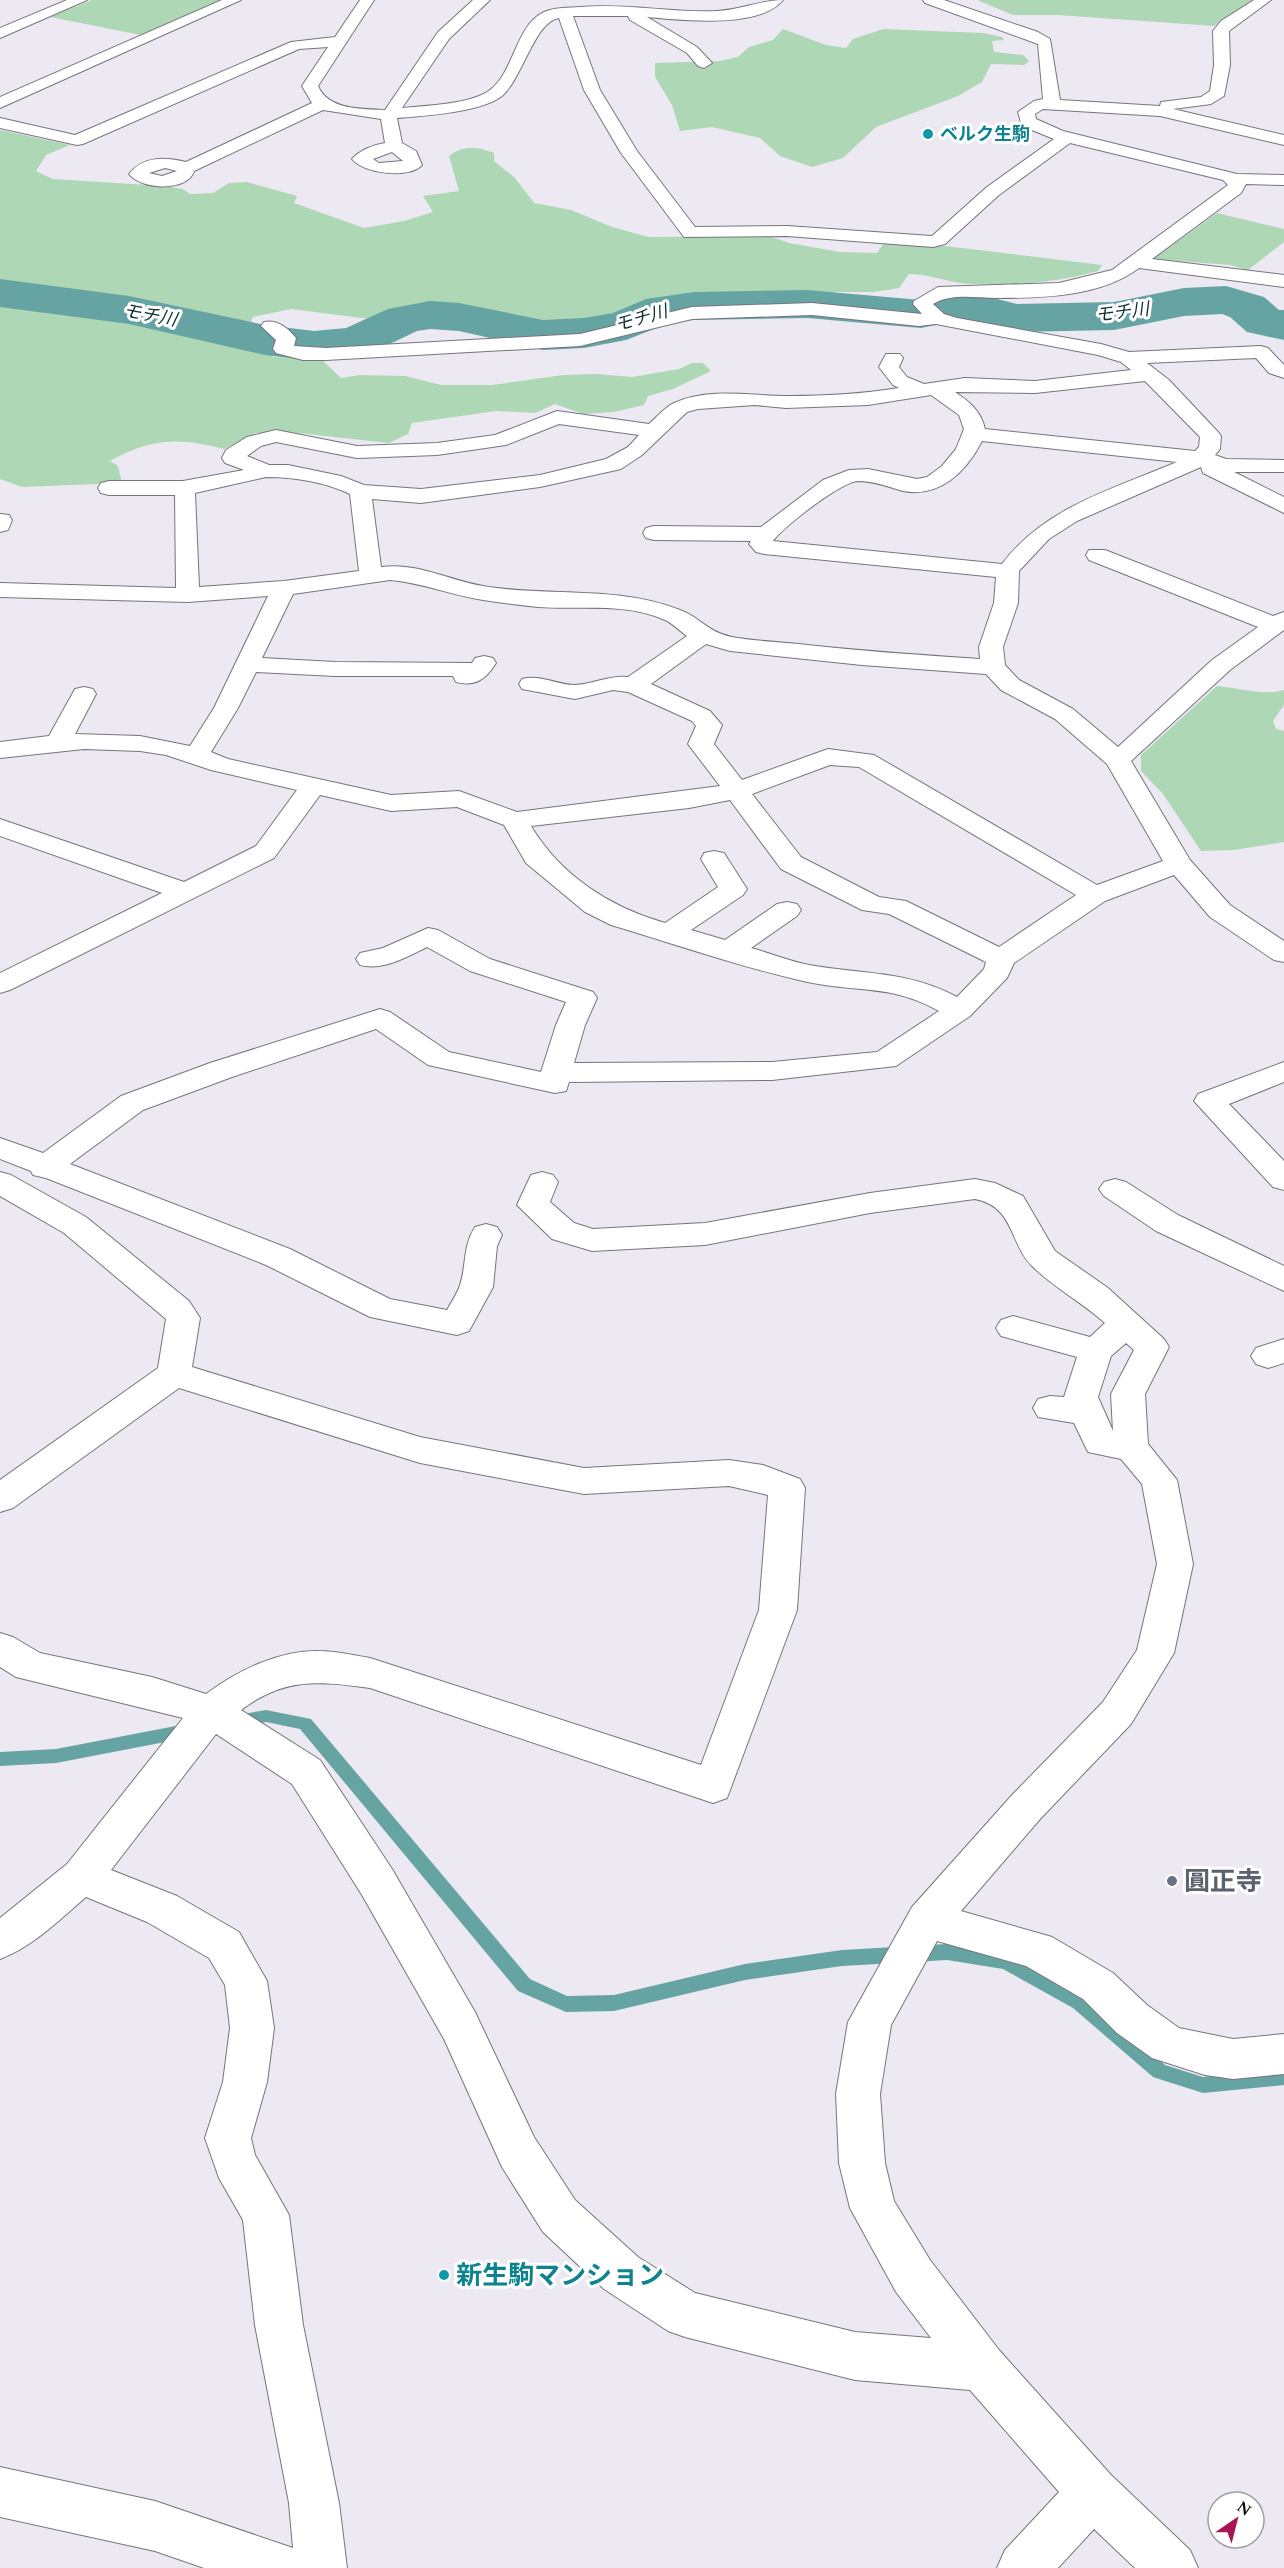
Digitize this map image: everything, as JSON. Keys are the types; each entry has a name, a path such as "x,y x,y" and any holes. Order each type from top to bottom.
{"street":[{"path":"3,30 80,0"},
{"path":"0,103 234,0"},
{"path":"367,0 310,86 315,98 323,104 389,115 473,101 494,94 521,59 542,20 549,15 601,10 696,16 747,12 776,0"},
{"path":"394,146 389,115 449,30 467,8 483,0"},
{"path":"930,0 1033,34 1046,42 1052,95"},
{"path":"1265,4 1221,31 1222,65 1218,93 1205,101 1175,106 1052,95 1026,111 1026,118 1037,127 1066,138 1234,179 1284,180"},
{"path":"564,12 592,90 629,153 690,233 787,231 933,242 939,240 1024,166 1066,138"},
{"path":"626,12 692,50 704,63"},
{"path":"0,123 77,140 296,45 340,41"},
{"path":"1052,95 1160,111 1283,139"},
{"path":"186,168 323,104"},
{"path":"938,318 923,304 924,300 938,293 1084,286 1119,274 1230,195 1238,184 1234,179"},
{"path":"1135,262 1284,281"},
{"path":"271,326 286,338 283,349 303,354 326,354 427,346 580,340 639,328 684,315 812,309 920,320 938,318 1101,350 1128,358 1261,352 1276,369 1284,372"},
{"path":"893,358 889,367 900,381 929,390 964,406 973,418 975,434 970,448 940,479 927,485 850,476 841,479 766,534 760,544 764,547 1008,571"},
{"path":"1128,358 1149,374 1211,436 1209,449 1199,459 1069,516 1041,534 1024,550 1008,571 1006,603 991,647 993,667 1010,685 1064,714 1119,760 1131,786 1179,864 1220,910 1284,954"},
{"path":"110,488 183,488 223,482 266,471 288,471 341,482 360,491 421,496 580,473 613,464 635,451 653,431 680,408 696,403 755,399 786,402 868,399 988,383 1035,387 1149,374"},
{"path":"266,471 233,458 234,455 254,441 276,436 357,452 437,449 499,441 557,417 653,431"},
{"path":"975,434 1199,459 1225,465 1284,466"},
{"path":"1199,459 1284,506"},
{"path":"360,491 371,575"},
{"path":"186,495 188,595"},
{"path":"654,532 766,534"},
{"path":"1097,555 1279,622"},
{"path":"0,590 188,595 284,588 390,573 424,576 454,587 539,600 594,600 637,605 674,615 702,636 730,644 862,658 993,667"},
{"path":"197,754 226,708 284,588"},
{"path":"1119,760 1221,665 1279,622"},
{"path":"633,685 702,636"},
{"path":"248,664 335,669 465,669 465,677 469,677 478,672 484,663"},
{"path":"531,684 576,692 613,683 633,685 701,716 709,725 701,744 791,863 872,904 896,908 1001,959"},
{"path":"59,741 84,694"},
{"path":"0,750 59,741 171,746 197,754 220,765 313,787 391,803 459,799 514,820 689,800 736,791 828,757 865,760 1095,895"},
{"path":"0,984 265,852 313,787"},
{"path":"514,820 536,857 595,906 621,919 806,974 876,980 925,991 960,1010"},
{"path":"5,833 186,892"},
{"path":"667,934 733,889 714,859"},
{"path":"44,1168 132,1103 221,1070 380,1018 439,1059 555,1079 670,1070 772,1071 885,1060 960,1010 997,972 1001,959 1095,895 1179,864"},
{"path":"728,951 787,910"},
{"path":"370,959 392,954 428,936 480,964 583,998 571,1017 555,1079"},
{"path":"1284,1071 1209,1101 1284,1180"},
{"path":"0,1149 278,1257 382,1309 457,1323 476,1287 481,1246 486,1235"},
{"path":"0,1182 75,1225 177,1309 183,1318 174,1374 0,1499"},
{"path":"542,1182 533,1205 563,1230 592,1240 705,1234 870,1203 975,1189 995,1193 1012,1203 1042,1258 1096,1296 1152,1347 1128,1394 1131,1447 1159,1480 1175,1564 1155,1653 1117,1713 1027,1806 927,1920 870,2022 858,2094 862,2163 873,2208 913,2276 982,2367 1093,2493 1172,2568"},
{"path":"1115,1189 1167,1223 1284,1280"},
{"path":"1126,1324 1096,1350 1081,1397 1100,1443 1131,1447"},
{"path":"1013,1328 1096,1350"},
{"path":"0,1940 21,1929 56,1895 82,1877 211,1711 242,1688 277,1673 317,1666 370,1673 713,1786 778,1610 786,1488 763,1478 729,1473 584,1481 572,1479 420,1450 174,1374"},
{"path":"1050,1408 1088,1412"},
{"path":"0,1648 30,1666 142,1691 211,1711 306,1772 377,1882 460,2026 518,2152 559,2216 621,2273 685,2314 696,2317 855,2356 982,2367"},
{"path":"82,1877 162,1909 224,1945 246,1981 252,2028 245,2082 228,2138 235,2163 266,2215 279,2325 314,2503 321,2568"},
{"path":"927,1920 1037,1950 1098,1986 1132,2019 1167,2044 1205,2055 1233,2059 1284,2054"},
{"path":"0,2492 155,2526 280,2568"},
{"path":"1023,2568 1093,2493"}],"green space":[{"path":"92,0 221,0 141,35 50,17"},
{"path":"977,0 1252,0 1214,26 1058,15 1013,15"},
{"path":"783,29 826,45 846,48 853,39 883,29 983,33 1002,37 1004,40 992,41 994,52 1023,55 1029,61 1024,65 991,64 982,82 958,96 876,127 843,158 812,167 780,156 760,138 712,127 680,131 672,105 655,77 655,63 720,61 738,57 749,47 773,40"},
{"path":"0,130 70,145 46,155 36,171 53,179 164,186 183,189 190,194 213,193 229,183 247,182 297,196 294,203 364,228 404,221 433,212 423,196 459,191 449,156 454,152 471,148 494,153 494,161 515,178 534,203 571,210 612,227 649,237 769,236 789,243 840,252 877,253 884,243 945,246 1102,265 1098,271 1083,275 1020,284 965,284 909,274 899,288 874,292 834,292 833,302 793,299 667,303 623,317 565,330 526,329 490,316 431,308 385,321 291,309 253,317 249,328 273,357 321,359 341,378 360,375 405,376 441,385 493,385 563,375 597,374 632,377 679,369 692,363 703,363 711,371 673,389 648,396 644,405 614,412 583,414 555,404 535,413 496,411 412,423 408,434 389,443 289,432 256,433 224,449 179,441 165,442 139,448 110,461 118,466 122,483 22,487 0,479"},
{"path":"1217,213 1284,229 1284,242 1248,270 1230,265 1153,259"},
{"path":"1217,686 1260,692 1284,690 1284,705 1273,721 1276,729 1284,731 1284,842 1234,850 1201,851 1163,794 1141,771 1141,755"}],"waterway":[{"name":"モチ川","path":"0,293 129,310 265,340 314,346 356,342 405,319 430,315 459,317 543,335 584,333 626,325 663,309 694,306 807,304 921,314 965,305 1017,318 1114,316 1184,302 1226,300 1247,307 1264,322 1284,325"},
{"path":"238,1721 266,1716 305,1724 524,1985 566,2004 614,2003 745,1972 842,1958 947,1952 1006,1962 1079,2002 1159,2071 1203,2085 1284,2077"},
{"path":"0,1759 56,1756 186,1731"}],"place":[{"name":"ベルク生駒","path":"928,134"},
{"name":"圓正寺","path":"1172,1881"},
{"name":"新生駒マンション","path":"444,2275"}]}
